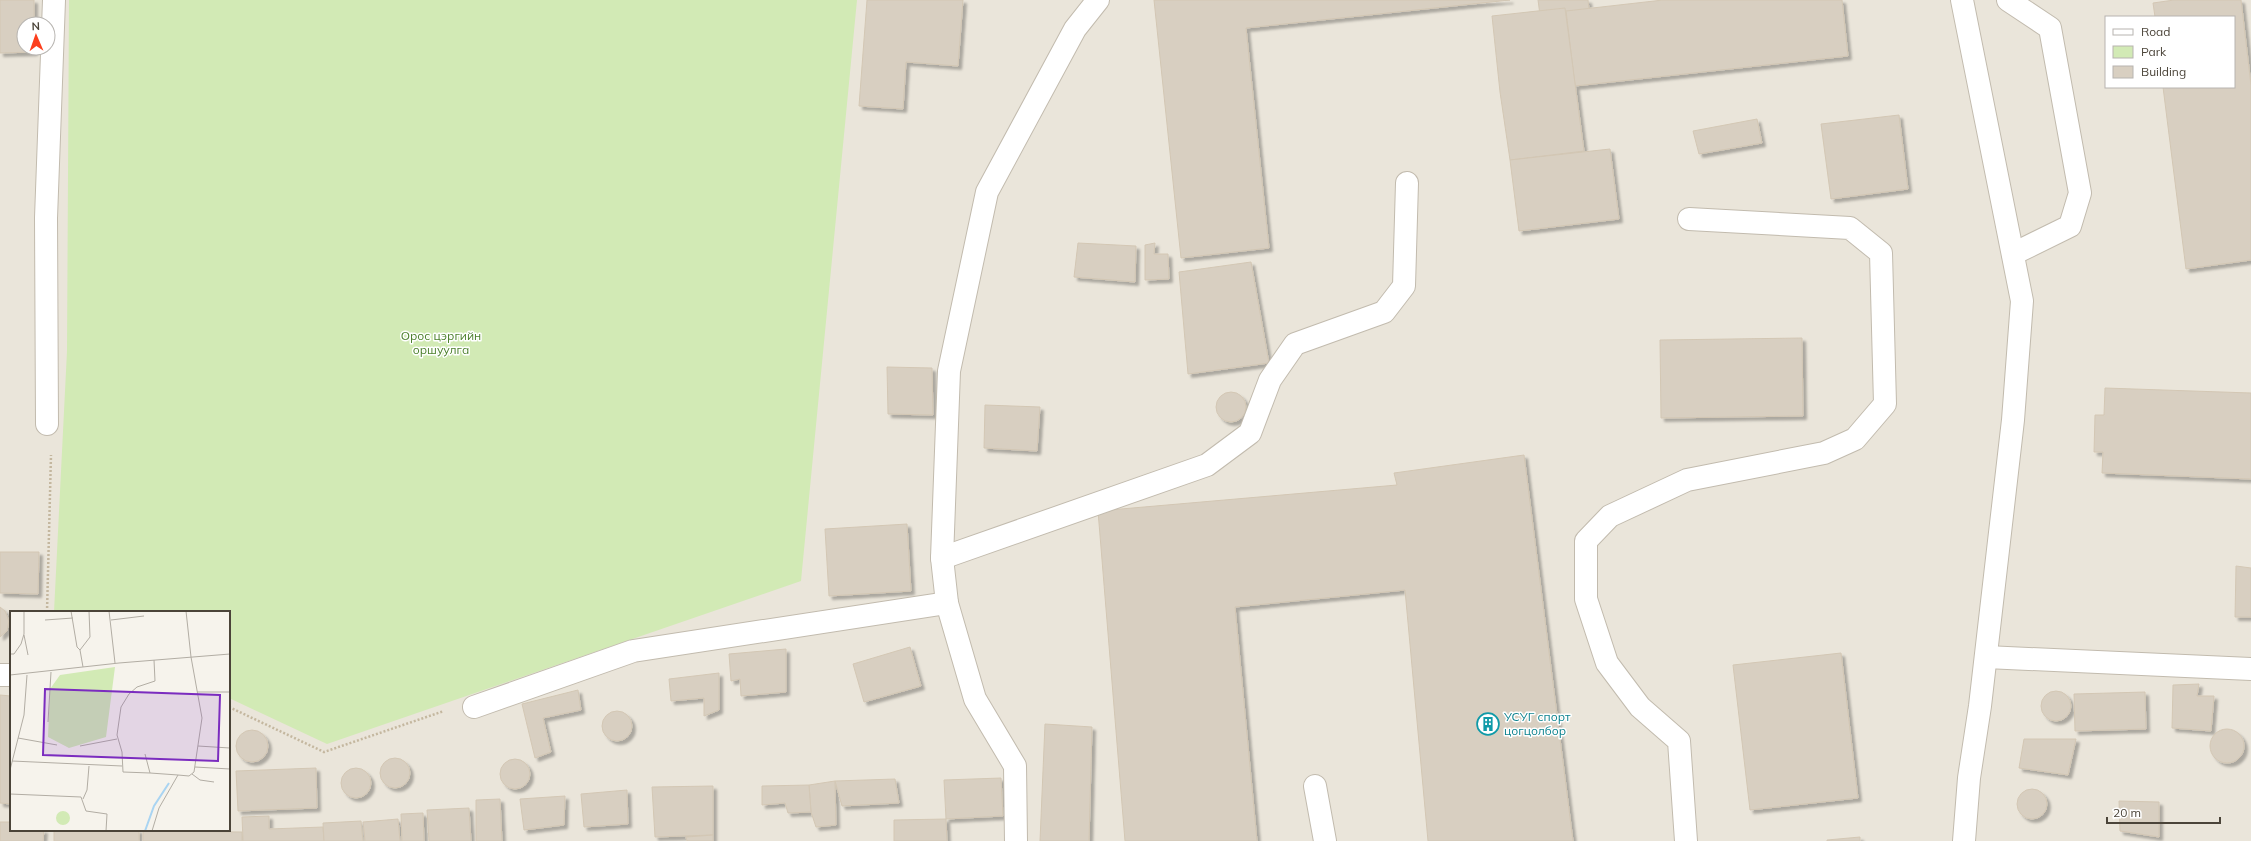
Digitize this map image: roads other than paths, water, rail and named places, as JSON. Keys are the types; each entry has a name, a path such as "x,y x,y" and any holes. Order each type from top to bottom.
{"street":[{"path":"47,424 46,218 54,0"},
{"path":"1016,841 1015,766 975,699 947,603 942,558 949,372 987,192 1075,29 1098,0"},
{"path":"1962,0 2022,301 2013,420 1986,657 1969,778 1964,841"},
{"path":"2008,0 2050,28 2080,193 2070,226 2013,254"},
{"path":"942,558 1207,465 1250,433 1270,380 1295,344 1384,312 1404,286 1407,183"},
{"path":"1686,841 1679,741 1640,707 1607,663 1586,599 1586,541 1610,516 1687,480 1824,453 1855,439 1885,404 1881,253 1850,228 1689,219"},
{"path":"474,707 633,652 947,603"},
{"path":"1986,657 2251,669"},
{"path":"0,674 10,675"},
{"path":"1315,786 1324,841"}],"place":[{"name":"УСУГ спорт цогцолбор","path":"1488,724"}],"park label":[{"name":"Орос цэргийн оршуулга","path":"441,343"}]}
